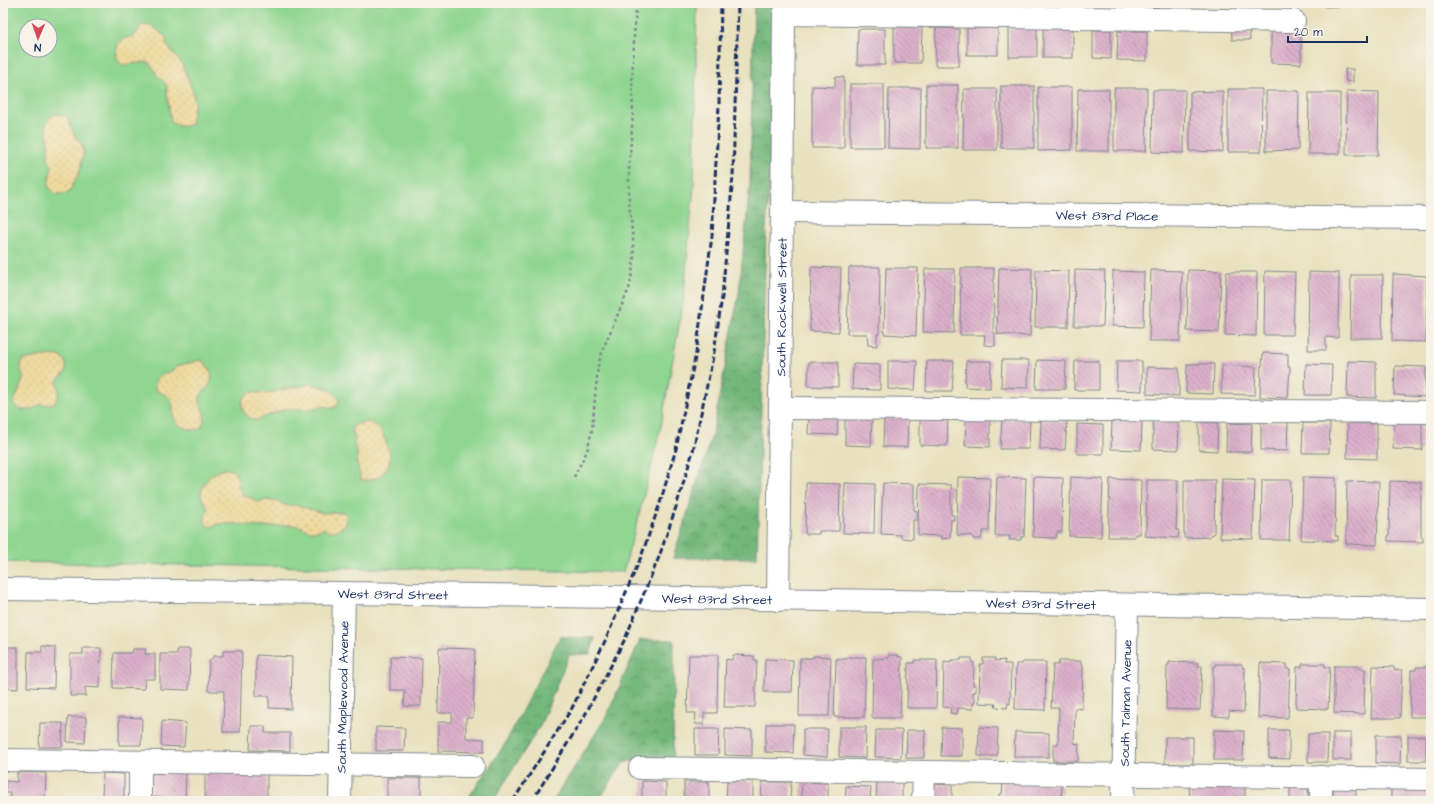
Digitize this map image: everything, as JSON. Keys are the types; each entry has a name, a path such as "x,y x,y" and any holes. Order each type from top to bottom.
{"street":[{"name":"South Rockwell Street","path":"778,600 784,14 1294,21"},
{"name":"West 83rd Place","path":"783,212 1431,218"},
{"path":"780,408 1431,412"},
{"name":"West 83rd Street","path":"3,590 344,593 1431,609"},
{"name":"South Maplewood Avenue","path":"340,801 344,593"},
{"name":"South Talman Avenue","path":"1123,801 1127,605"},
{"path":"3,760 473,766"},
{"path":"140,762 140,801"},
{"path":"640,768 1431,779"},
{"path":"923,801 924,772"},
{"path":"1321,777 1321,801"}],"path":[{"path":"574,477 587,451 592,430 598,366 603,349 630,286 634,260 629,193 633,113 632,60 636,3"}],"green space":[{"path":"3,3 697,3 694,184 683,303 661,426 623,572 3,562"},
{"path":"754,3 772,3 769,189 766,229 757,558 673,558 712,436 739,293 750,184"},
{"path":"560,637 595,638 590,654 569,655 540,726 493,801 466,801 505,744"},
{"path":"640,640 674,640 673,761 625,761 598,801 553,801 606,717"}],"sand":[{"path":"140,26 152,26 166,37 166,44 182,64 193,92 195,104 191,124 189,125 175,125 171,122 167,85 157,75 148,62 122,65 118,60 116,51 119,42 136,34"},
{"path":"54,114 67,116 74,135 81,143 84,154 81,168 69,193 54,193 48,186 52,166 48,158 46,127 47,121"},
{"path":"45,356 58,356 65,361 66,370 57,381 59,392 58,396 53,404 39,405 29,410 20,409 14,405 14,402 23,380 21,363 23,360"},
{"path":"199,360 203,361 209,368 212,379 211,383 200,397 204,414 203,423 201,428 193,430 186,429 176,422 171,401 165,395 156,391 155,382 158,377 173,370 177,366"},
{"path":"310,384 324,387 332,391 339,402 337,406 333,408 320,406 311,409 285,409 257,420 247,416 243,410 243,399 250,392 268,393"},
{"path":"369,422 376,426 383,434 390,453 390,459 385,471 378,477 369,480 361,480 357,464 357,453 354,445 355,439 352,427 357,424"},
{"path":"224,469 234,472 237,476 242,494 257,502 265,500 276,501 287,506 296,505 323,513 343,512 347,516 346,524 340,529 329,532 324,528 311,531 289,525 264,527 237,524 218,524 209,527 205,523 205,516 208,509 201,497 201,492 205,483 211,476"}],"building":[{"path":"1166,3 1194,3 1193,5 1166,5"},
{"path":"1325,3 1355,3 1355,6 1325,7"},
{"path":"1231,26 1249,26 1250,40 1232,40"},
{"path":"894,27 922,27 921,63 894,63"},
{"path":"936,28 959,29 959,66 935,66"},
{"path":"967,28 998,28 998,55 967,55"},
{"path":"1009,28 1037,28 1037,57 1009,57"},
{"path":"1043,28 1073,29 1073,58 1043,58"},
{"path":"858,29 885,29 885,65 857,65"},
{"path":"1093,30 1111,30 1111,59 1093,58"},
{"path":"1118,31 1147,31 1147,61 1117,60"},
{"path":"1271,31 1301,31 1301,64 1271,63"},
{"path":"1345,69 1353,69 1353,82 1346,81"},
{"path":"835,77 844,77 844,148 812,148 812,86 835,87"},
{"path":"850,84 884,84 884,147 850,147"},
{"path":"926,85 958,85 958,148 926,148"},
{"path":"1001,86 1034,86 1034,148 1001,148"},
{"path":"1038,87 1072,87 1072,150 1038,151"},
{"path":"889,88 921,88 920,149 888,148"},
{"path":"1114,88 1147,88 1146,151 1114,151"},
{"path":"964,89 997,89 997,150 963,150"},
{"path":"1078,89 1109,89 1109,151 1077,151"},
{"path":"1228,89 1262,89 1261,152 1228,152"},
{"path":"1153,90 1185,90 1184,153 1152,152"},
{"path":"1223,91 1223,152 1190,151 1190,92"},
{"path":"1266,91 1299,91 1298,150 1266,151"},
{"path":"1347,91 1379,92 1378,155 1346,155"},
{"path":"1309,93 1340,93 1340,154 1308,154"},
{"path":"811,267 841,268 839,332 810,331"},
{"path":"849,267 880,267 879,334 877,334 877,346 868,345 867,334 847,334"},
{"path":"886,268 918,268 916,336 884,334"},
{"path":"961,268 994,268 993,333 995,333 995,346 984,345 985,335 960,335"},
{"path":"999,268 1032,269 1030,336 997,334"},
{"path":"925,269 955,269 954,333 923,332"},
{"path":"1036,270 1069,271 1068,327 1035,327"},
{"path":"1075,270 1105,271 1103,326 1074,326"},
{"path":"1151,270 1182,271 1180,341 1149,341"},
{"path":"1188,270 1221,271 1219,332 1187,331"},
{"path":"1113,271 1144,272 1143,327 1112,326"},
{"path":"1265,271 1295,272 1293,335 1264,335"},
{"path":"1226,272 1257,272 1256,336 1225,335"},
{"path":"1309,272 1339,273 1338,338 1326,337 1326,350 1308,350"},
{"path":"1393,274 1427,276 1426,342 1392,341"},
{"path":"1351,275 1383,275 1382,338 1350,338"},
{"path":"1263,353 1288,354 1288,367 1290,367 1288,398 1260,397"},
{"path":"1002,360 1029,360 1028,388 1001,387"},
{"path":"1037,360 1066,361 1065,389 1036,389"},
{"path":"888,361 917,361 915,390 888,389"},
{"path":"927,361 954,361 952,391 926,391"},
{"path":"966,361 991,361 990,388 965,387"},
{"path":"1075,361 1099,361 1099,390 1074,390"},
{"path":"1117,361 1142,361 1142,391 1116,390"},
{"path":"1348,361 1376,362 1376,398 1347,397"},
{"path":"809,362 838,362 838,387 808,386"},
{"path":"853,364 880,365 880,390 852,389"},
{"path":"1187,364 1214,364 1213,394 1186,393"},
{"path":"1306,364 1332,365 1331,395 1305,395"},
{"path":"1222,365 1256,367 1255,395 1221,394"},
{"path":"1395,366 1426,367 1425,397 1394,395"},
{"path":"1147,367 1179,368 1179,396 1147,394"},
{"path":"809,415 838,415 837,435 808,434"},
{"path":"845,416 872,418 871,446 845,445"},
{"path":"884,418 908,418 907,447 883,447"},
{"path":"920,418 948,419 947,446 920,445"},
{"path":"966,418 990,418 990,447 965,446"},
{"path":"1002,419 1030,420 1029,449 1000,449"},
{"path":"1112,419 1142,420 1141,450 1111,449"},
{"path":"1041,420 1067,421 1065,450 1040,449"},
{"path":"1153,421 1179,422 1178,450 1153,449"},
{"path":"1199,422 1218,423 1217,451 1199,450"},
{"path":"1261,422 1288,422 1287,451 1261,450"},
{"path":"1394,422 1422,423 1422,450 1393,449"},
{"path":"1227,423 1252,424 1251,452 1226,452"},
{"path":"1303,423 1330,423 1329,453 1302,453"},
{"path":"1348,423 1377,424 1377,459 1347,458"},
{"path":"1077,424 1103,425 1103,454 1077,454"},
{"path":"958,477 990,478 989,531 983,531 981,539 973,539 973,536 957,535"},
{"path":"997,477 1026,478 1024,537 1021,537 1021,540 1009,540 1010,536 995,536"},
{"path":"1034,477 1063,478 1062,532 1057,532 1056,538 1033,537"},
{"path":"1071,477 1103,479 1101,537 1069,536"},
{"path":"1303,477 1336,478 1335,536 1338,536 1338,541 1301,540"},
{"path":"1110,479 1141,480 1140,534 1135,534 1135,537 1108,537"},
{"path":"1222,479 1255,480 1253,539 1220,538"},
{"path":"1147,480 1178,480 1176,530 1179,530 1178,538 1144,536 1146,530"},
{"path":"1184,480 1215,480 1214,534 1211,534 1210,537 1184,538"},
{"path":"1262,480 1291,480 1289,540 1261,540"},
{"path":"1347,481 1379,482 1377,545 1346,544"},
{"path":"1390,481 1421,482 1421,537 1423,537 1423,542 1388,541"},
{"path":"806,483 840,484 839,531 819,531 819,534 805,534"},
{"path":"845,483 875,484 874,534 843,533"},
{"path":"883,483 914,484 914,510 917,511 917,520 913,520 913,539 901,538 901,535 881,534"},
{"path":"919,484 951,485 951,515 954,515 954,520 951,520 950,538 941,539 941,536 918,535"},
{"path":"42,646 55,647 54,688 27,687 28,652 42,652"},
{"path":"4,647 18,647 18,689 3,688"},
{"path":"83,648 101,648 100,688 85,687 86,696 70,696 70,654 83,654"},
{"path":"439,648 475,649 473,718 466,718 466,738 484,739 484,752 438,751 438,722 452,722 452,713 438,713"},
{"path":"133,649 146,649 145,654 155,654 155,679 145,679 144,689 113,688 114,653 132,653"},
{"path":"177,649 190,649 189,690 160,689 160,654 177,654"},
{"path":"223,651 242,651 240,732 223,732 224,691 208,691 209,661 214,656 223,656"},
{"path":"256,655 292,657 291,709 269,708 269,696 256,696"},
{"path":"689,655 718,655 717,713 704,713 704,724 695,724 696,713 687,713"},
{"path":"733,655 754,656 754,660 757,660 755,707 724,707 726,659 732,660"},
{"path":"889,655 898,655 898,657 902,657 900,718 872,718 873,659 889,658"},
{"path":"813,656 831,657 829,716 799,716 800,658 813,658"},
{"path":"390,657 422,658 421,706 404,706 405,690 390,690"},
{"path":"849,657 866,657 864,717 834,717 836,659 847,659"},
{"path":"961,658 972,658 972,663 974,663 973,685 976,685 976,692 973,692 975,703 973,703 973,709 958,708 957,714 950,713 951,708 943,707 944,662 951,663 951,660 961,660"},
{"path":"983,658 995,658 995,661 1005,660 1004,664 1011,664 1010,704 1008,703 1007,708 995,707 996,704 979,703 980,664 983,664"},
{"path":"765,659 793,660 792,692 764,692"},
{"path":"914,660 937,660 936,708 907,708 908,663 914,663"},
{"path":"1059,661 1081,661 1081,665 1083,665 1082,709 1075,708 1074,743 1079,744 1078,761 1053,761 1053,744 1058,744 1059,708 1051,708 1053,665 1058,665"},
{"path":"1023,662 1046,662 1045,710 1015,709 1016,664 1022,664"},
{"path":"1169,662 1198,663 1198,666 1202,666 1200,710 1166,709 1167,665 1169,665"},
{"path":"1260,663 1287,664 1287,669 1290,669 1288,718 1258,717"},
{"path":"1215,664 1242,664 1242,668 1245,668 1244,712 1229,711 1229,717 1213,716 1213,667 1215,667"},
{"path":"1302,664 1325,664 1325,667 1330,667 1328,709 1296,708 1297,667 1302,667"},
{"path":"1426,665 1431,665 1431,717 1410,717 1411,670 1416,670 1416,667 1426,667"},
{"path":"1334,666 1359,666 1359,669 1365,669 1364,714 1334,713"},
{"path":"1373,666 1394,667 1394,670 1402,670 1400,718 1371,718"},
{"path":"68,717 86,717 85,743 67,742"},
{"path":"119,717 142,718 141,745 119,745"},
{"path":"162,721 186,723 184,747 161,746"},
{"path":"40,723 63,723 62,747 39,747"},
{"path":"766,724 794,724 793,753 765,752"},
{"path":"251,726 265,726 265,733 290,733 290,751 250,750"},
{"path":"376,727 405,728 404,751 376,751"},
{"path":"839,727 866,727 865,758 839,757"},
{"path":"942,727 962,728 962,756 941,756"},
{"path":"979,727 998,728 997,756 978,756"},
{"path":"695,729 719,729 718,755 695,755"},
{"path":"725,729 752,730 752,756 725,755"},
{"path":"803,729 828,729 827,757 803,755"},
{"path":"876,730 902,730 901,758 875,757"},
{"path":"907,730 925,730 924,758 906,758"},
{"path":"1214,730 1244,731 1243,760 1214,760"},
{"path":"1269,730 1289,730 1289,759 1269,758"},
{"path":"1015,732 1049,733 1049,757 1014,757"},
{"path":"1333,733 1351,733 1351,760 1333,760"},
{"path":"1308,734 1328,734 1327,762 1308,762"},
{"path":"1376,735 1401,735 1400,764 1376,763"},
{"path":"1408,736 1426,736 1426,761 1408,761"},
{"path":"1165,737 1193,737 1193,764 1165,764"},
{"path":"17,772 46,773 45,801 10,801 10,793 5,793 6,781 17,782"},
{"path":"103,773 124,774 124,798 102,797"},
{"path":"151,773 186,773 185,798 151,797"},
{"path":"205,773 267,774 267,801 205,801"},
{"path":"387,778 421,778 421,801 387,801"},
{"path":"642,781 666,782 666,801 642,801"},
{"path":"727,781 753,781 753,801 726,801"},
{"path":"684,782 709,782 709,801 684,801"},
{"path":"762,782 791,782 790,801 761,801"},
{"path":"802,782 828,783 828,801 801,801"},
{"path":"877,782 902,782 902,801 876,801"},
{"path":"1003,782 1057,784 1062,786 1061,798 1059,798 1059,801 998,800 999,794 1002,794"},
{"path":"933,784 952,785 952,801 933,801"},
{"path":"846,786 871,787 870,801 845,801"},
{"path":"1189,786 1245,787 1245,801 1190,801"},
{"path":"1391,787 1431,788 1431,801 1391,801"},
{"path":"1333,788 1356,789 1356,801 1333,801"},
{"path":"1290,789 1308,789 1308,801 1290,801"},
{"path":"609,799 634,800 634,801 609,801"}],"railway":[{"path":"513,801 572,708 606,639 641,557 660,503 676,449 696,353 712,236 719,105 721,3"},
{"path":"532,801 585,715 625,639 659,557 693,451 714,352 722,297 733,176 738,3"}]}
